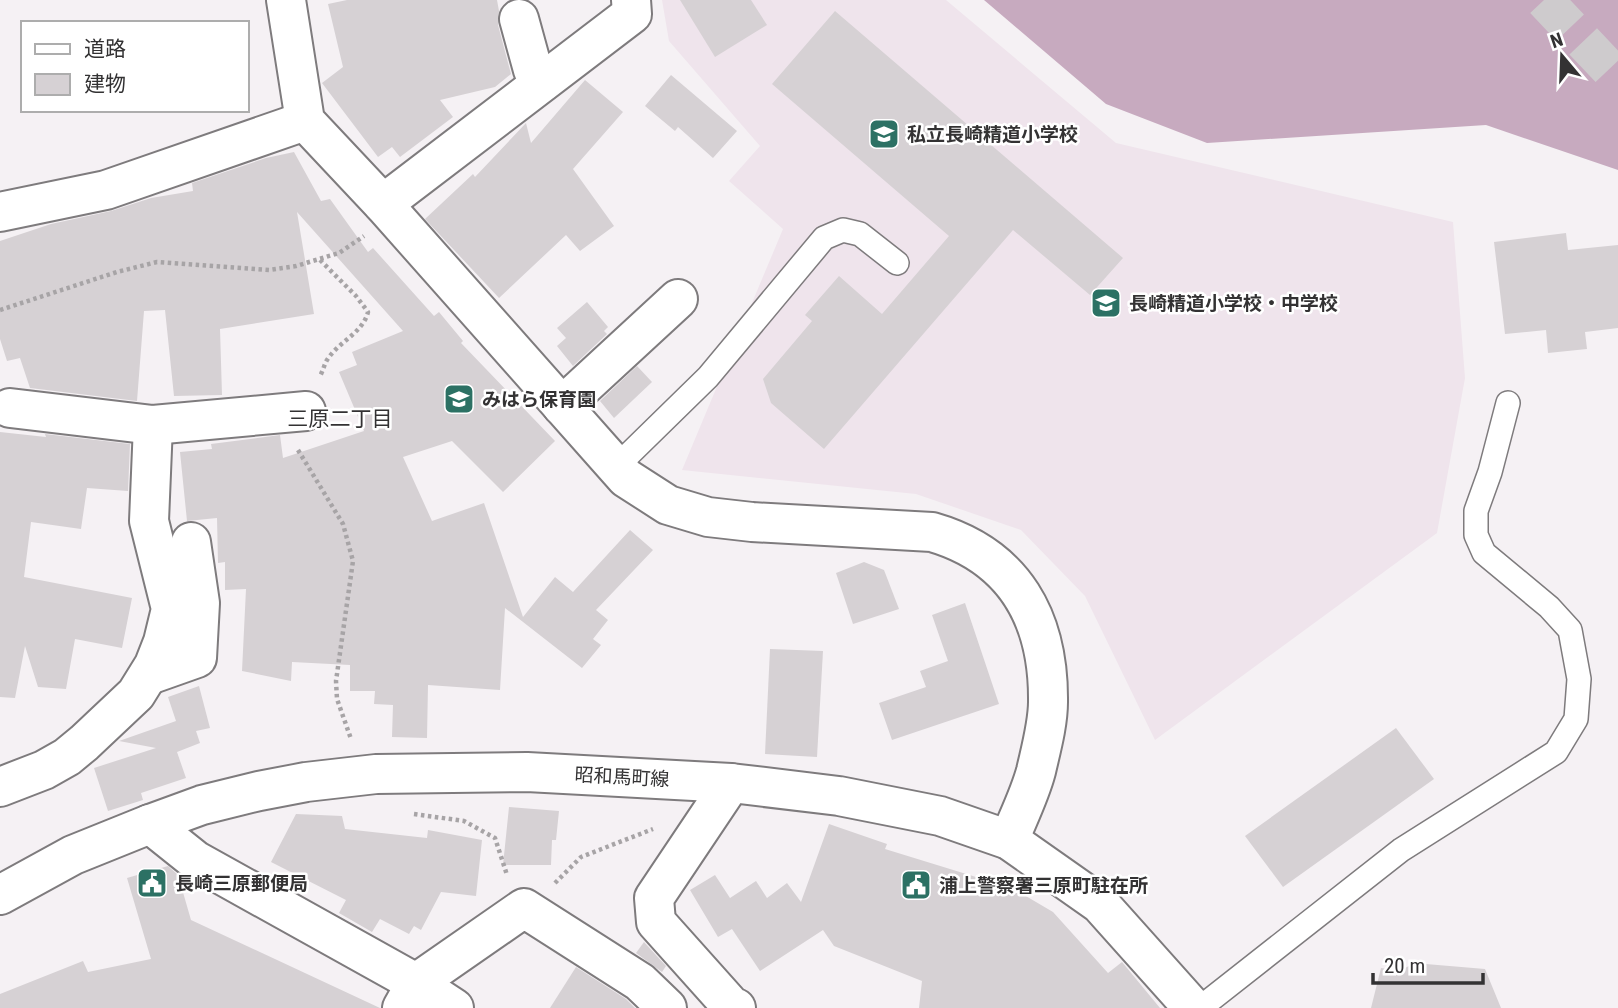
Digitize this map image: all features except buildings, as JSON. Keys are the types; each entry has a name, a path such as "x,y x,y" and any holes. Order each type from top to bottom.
{"street":[{"path":"286,0 305,121 388,210 626,478 668,505 708,517 932,532 951,538 1000,566 1022,593 1040,632 1048,704 1035,774 1009,840"},
{"path":"388,210 542,82 632,13 631,0"},
{"path":"519,19 533,70 542,82"},
{"path":"0,212 106,190 305,121"},
{"path":"562,406 677,299"},
{"path":"10,408 153,425 306,411"},
{"path":"0,787 35,775 67,757 111,720 136,694 149,675 163,642 171,609 149,521 153,425"},
{"path":"149,675 197,658 200,603 191,542"},
{"name":"昭和馬町線","path":"0,895 73,855 150,824 259,790 363,775 527,772 731,783 839,796 940,816 1009,840 1100,904 1193,1008"},
{"path":"731,783 654,898 656,922 732,1007 736,1008"},
{"path":"150,824 195,860 409,996 454,1008"},
{"path":"409,996 524,908 640,982 667,1008"}],"lane":[{"path":"616,467 708,377 824,237 843,230 860,234 897,263"},
{"path":"1200,1008 1401,850 1556,752 1576,719 1579,679 1570,631 1549,607 1484,553 1476,535 1476,511 1490,472 1508,403"}],"path":[{"path":"0,310 117,272 157,262 269,270 320,260 340,253 388,210"},
{"path":"320,260 368,312 359,329 328,359 306,411 304,427 289,432 343,524 353,561 336,681 337,699 363,775"},
{"path":"411,814 464,821 495,838 515,900 524,908 582,857 663,825"}],"shaded area":[{"name":"長崎精道小学校・中学校","path":"662,0 946,0 1116,143 1453,222 1465,378 1437,533 1155,740 1085,596 1021,530 916,494 682,470 783,229 729,181 760,146 669,41"},
{"path":"984,0 1618,0 1618,170 1486,125 1207,143 1106,104"}],"tunnel":[{"path":"1544,0 1618,78"}],"place":[{"name":"私立長崎精道小学校","path":"884,134"},
{"name":"長崎精道小学校・中学校","path":"1106,303"},
{"name":"みはら保育園","path":"459,399"},
{"name":"長崎三原郵便局","path":"152,883"},
{"name":"浦上警察署三原町駐在所","path":"916,885"}],"district":[{"name":"三原二丁目","path":"340,419"}]}
